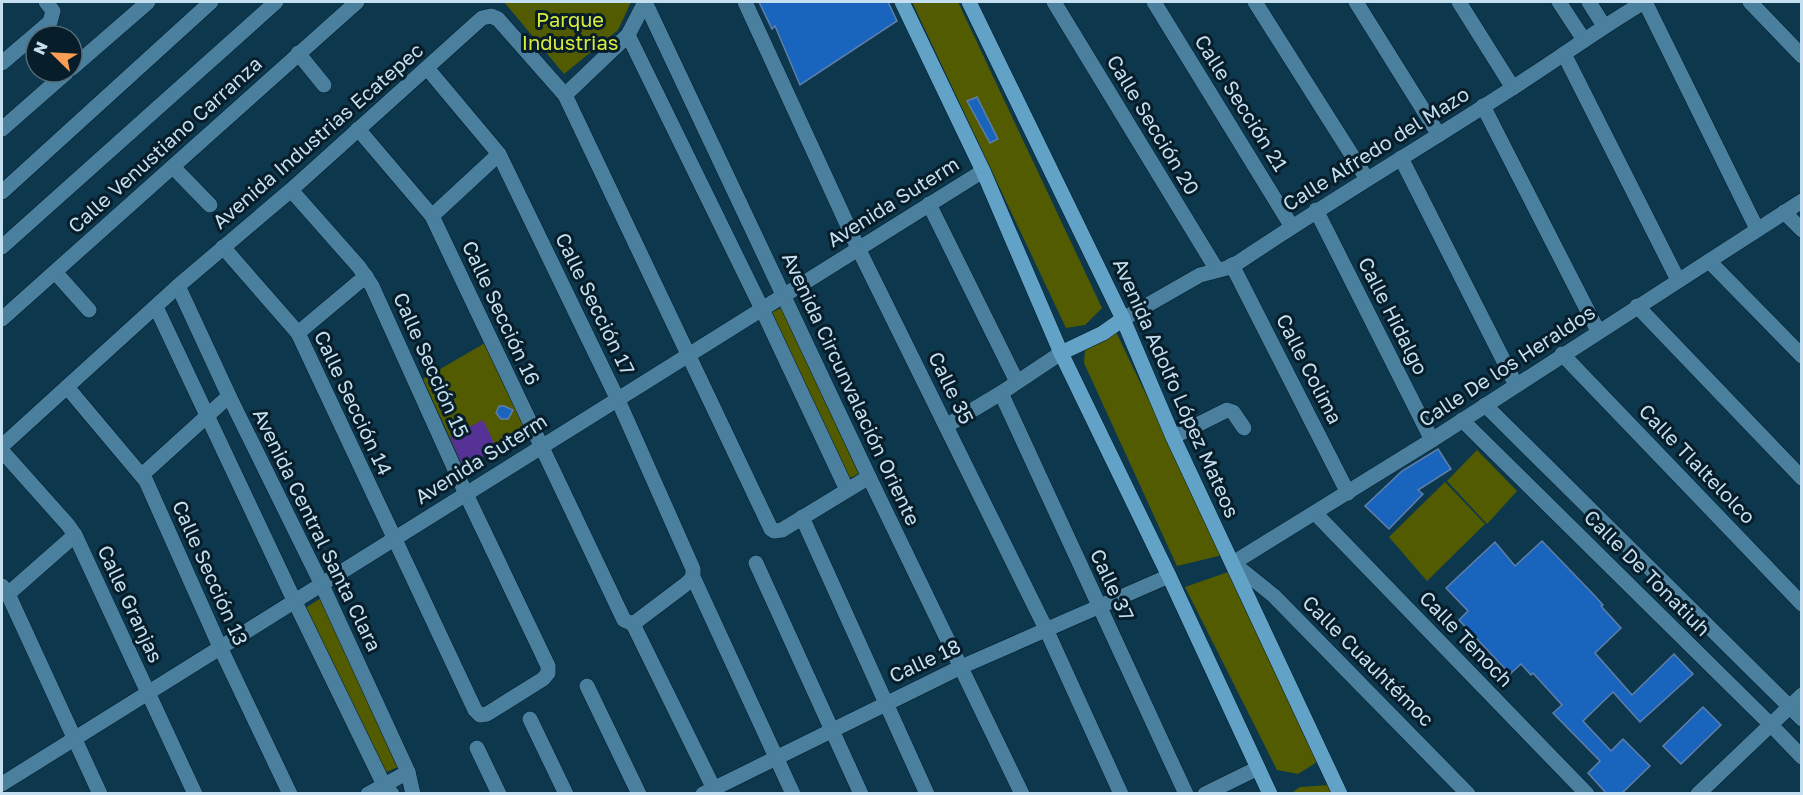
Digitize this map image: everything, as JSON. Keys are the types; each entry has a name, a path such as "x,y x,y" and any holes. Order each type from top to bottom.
{"main road":[{"path":"902,2 983,171 1061,353 1270,794"},
{"name":"Avenida Adolfo López Mateos","path":"969,2 1123,319 1173,437 1340,794"},
{"path":"1061,353 1103,333 1123,319"}],"street":[{"path":"2,63 50,22 53,11 46,2"},
{"path":"84,58 148,2"},
{"path":"2,192 211,2"},
{"path":"2,247 276,2"},
{"name":"Calle Venustiano Carranza","path":"2,319 357,2"},
{"path":"645,2 628,35 565,95 687,356 768,526 774,531 782,530 869,477"},
{"name":"Avenida Circunvalación Oriente","path":"645,2 869,477 1022,794"},
{"name":"Calle 35","path":"745,2 858,248 1046,629 1120,794"},
{"name":"Calle Sección 20","path":"1054,2 1217,270"},
{"name":"Calle Sección 21","path":"1154,2 1292,226"},
{"path":"1255,2 1367,179"},
{"path":"1356,2 1439,135"},
{"path":"1459,2 1513,88"},
{"path":"1559,2 1584,40"},
{"path":"1589,2 1604,26"},
{"path":"1645,2 1757,229"},
{"name":"Calle Alfredo del Mazo","path":"1123,319 1200,275 1232,265 1645,2"},
{"path":"1750,2 1802,56"},
{"name":"Avenida Industrias Ecatepec","path":"2,448 178,286 291,189 482,18 491,16 498,20 565,95"},
{"path":"628,35 762,309 847,490"},
{"path":"298,53 324,85"},
{"path":"1564,54 1678,280"},
{"name":"Calle Sección 17","path":"427,68 499,154 618,400 693,569 693,577 794,794"},
{"path":"2,129 53,84"},
{"path":"1483,106 1598,331"},
{"name":"Calle Sección 16","path":"358,129 432,216 624,620 633,624 709,791"},
{"path":"432,216 499,154"},
{"path":"1401,158 1516,385"},
{"path":"172,167 210,205"},
{"name":"Avenida Suterm","path":"2,784 983,171"},
{"name":"Calle Sección 15","path":"291,189 366,276 548,666 548,673 543,679 518,694"},
{"name":"Calle De los Heraldos","path":"1233,563 1432,440 1802,201"},
{"path":"929,204 1017,382"},
{"name":"Calle Hidalgo","path":"1316,210 1432,440"},
{"path":"1784,212 1802,230"},
{"name":"Calle Sección 14","path":"223,247 298,333 478,714 487,714 518,694"},
{"path":"1708,261 1802,356"},
{"name":"Calle Colima","path":"1232,265 1348,493"},
{"path":"55,272 89,310"},
{"path":"298,333 366,276"},
{"name":"Avenida Central Santa Clara","path":"178,286 321,583 408,772 413,794"},
{"path":"1638,306 1802,478"},
{"path":"156,307 294,600 388,789"},
{"path":"946,426 1061,353"},
{"name":"Calle Tlaltelolco","path":"1562,354 1802,603"},
{"name":"Calle Sección 13","path":"67,387 142,475 290,794"},
{"name":"Calle 37","path":"1001,393 1186,794"},
{"path":"142,475 229,396"},
{"name":"Calle De Tonatiuh","path":"1485,405 1802,719"},
{"path":"1173,437 1227,410 1233,412 1244,428"},
{"name":"Calle De Tonatiuh","path":"1462,420 1802,758"},
{"name":"Calle Granjas","path":"2,448 75,535 195,794"},
{"name":"Calle Tenoch","path":"1315,513 1587,794"},
{"path":"802,517 927,794"},
{"path":"75,535 5,590 100,794"},
{"path":"756,563 861,794"},
{"name":"Calle Cuauhtémoc","path":"1233,563 1274,596 1468,794"},
{"name":"Calle 18","path":"709,791 885,703 1168,576"},
{"path":"633,624 693,577"},
{"path":"587,686 639,794"},
{"path":"1701,792 1802,695"},
{"path":"530,719 566,794"},
{"path":"477,748 499,794"},
{"path":"1205,794 1258,768"},
{"path":"368,794 388,789 408,772"},
{"path":"2,784 6,794"}],"green space":[{"name":"Parque Industrias","path":"504,2 631,2 618,30 564,74"},
{"path":"912,2 958,2 1102,308 1085,325 1066,328"},
{"path":"783,307 860,473 848,479 769,314"},
{"path":"1116,332 1223,555 1177,566 1084,363 1086,337"},
{"path":"485,343 527,433 463,467 423,379"},
{"path":"1477,450 1517,491 1487,524 1447,481"},
{"path":"1445,482 1485,524 1427,581 1389,537"},
{"path":"1231,571 1317,762 1298,774 1277,770 1185,587"},
{"path":"321,598 400,766 384,773 304,609"},
{"path":"1329,785 1332,794 1290,794 1300,787"}],"shaded area":[{"path":"483,420 497,449 463,467 450,437"}],"building":[{"path":"759,2 888,2 897,21 800,85 775,26 772,29"},
{"path":"977,97 998,139 990,143 967,101"},
{"path":"499,406 513,410 508,419 501,419 496,413"},
{"path":"1438,449 1451,469 1418,490 1423,494 1389,529 1365,506 1402,471"},
{"path":"1542,541 1594,595 1621,628 1595,653 1632,695 1674,654 1693,674 1640,722 1613,692 1583,721 1611,751 1623,739 1650,766 1621,794 1607,794 1588,773 1600,761 1553,713 1562,705 1533,673 1531,675 1521,664 1510,674 1459,620 1468,611 1446,588 1495,542 1515,566"},
{"path":"1703,707 1721,725 1681,764 1663,746"}]}
